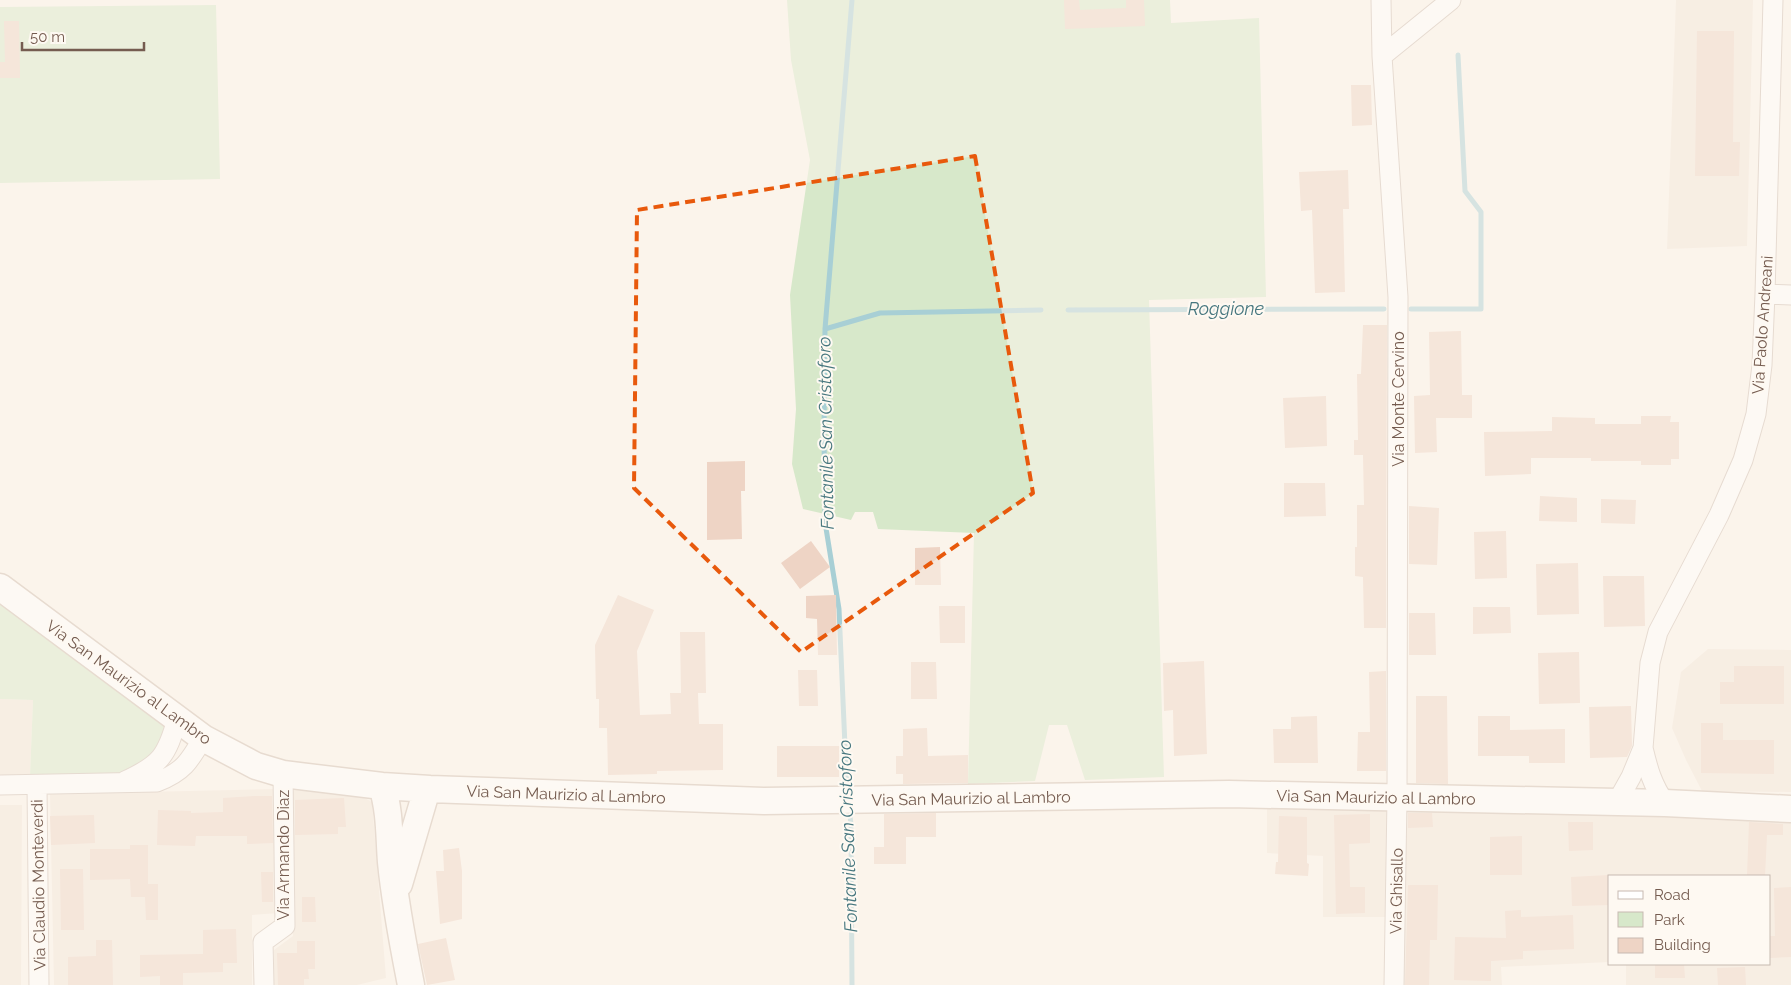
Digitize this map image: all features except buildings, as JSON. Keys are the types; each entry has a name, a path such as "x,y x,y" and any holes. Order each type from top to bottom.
{"main road":[{"name":"Via San Maurizio al Lambro","path":"0,587 203,738 256,766 283,774 382,786 755,800 1183,794 1665,803 1791,809"},
{"path":"382,786 387,804 391,863 400,930 411,985"},
{"path":"396,896 427,788"}],"street":[{"name":"Via Monte Cervino","path":"1381,0 1382,56 1398,296 1397,798"},
{"path":"1382,56 1451,0"},
{"name":"Via Paolo Andreani","path":"1617,802 1632,777 1643,748 1650,663 1658,632 1719,515 1743,460 1756,414 1762,365 1765,294 1773,0"},
{"path":"1765,294 1791,294"},
{"path":"120,784 146,772 164,754 177,718"},
{"path":"0,785 157,782 175,775 192,758 203,738"},
{"name":"Via Paolo Andreani","path":"1643,748 1650,777 1665,803"},
{"name":"Via Armando Diaz","path":"264,985 264,942 285,926 283,774"},
{"name":"Via Claudio Monteverdi","path":"37,785 39,985"},
{"name":"Via Ghisallo","path":"1394,985 1397,798"}],"highlighted area":[{"path":"975,156 1033,493 801,652 634,488 637,210"}],"shaded area":[{"path":"1676,0 1753,0 1747,246 1667,249"},
{"path":"1708,649 1791,650 1791,792 1702,791 1672,728 1681,672"},
{"path":"0,699 33,700 30,776 0,777"},
{"path":"276,789 279,913 252,915 252,985 54,985 50,794"},
{"path":"288,790 354,792 372,802 386,978 357,985 274,985 274,950 293,936"},
{"path":"1267,802 1791,819 1791,985 1626,985 1626,965 1771,965 1771,875 1608,875 1608,962 1501,967 1502,985 1399,985 1401,917 1323,917 1323,856 1267,853"},
{"path":"0,805 22,805 21,985 0,985"}],"green space":[{"path":"787,0 1170,0 1171,23 1259,18 1266,297 1149,300 1164,777 1085,780 1067,725 1049,725 1035,781 968,784 974,533 878,529 873,512 855,512 851,520 803,509 792,464 796,409 790,295 810,160 791,60"},
{"path":"216,5 220,179 0,183 0,7"},
{"path":"0,593 165,716 167,731 162,751 132,774 30,776 33,700 0,699"}],"waterway":[{"name":"Fontanile San Cristoforo","path":"847,792 839,609 825,522 824,434 825,329 852,0"},
{"path":"1411,309 1481,309 1481,212 1465,191 1458,55"},
{"name":"Roggione","path":"1068,310 1384,309"},
{"name":"Roggione","path":"825,329 880,313 1041,310"},
{"name":"Fontanile San Cristoforo","path":"849,808 851,824 852,985"}]}
